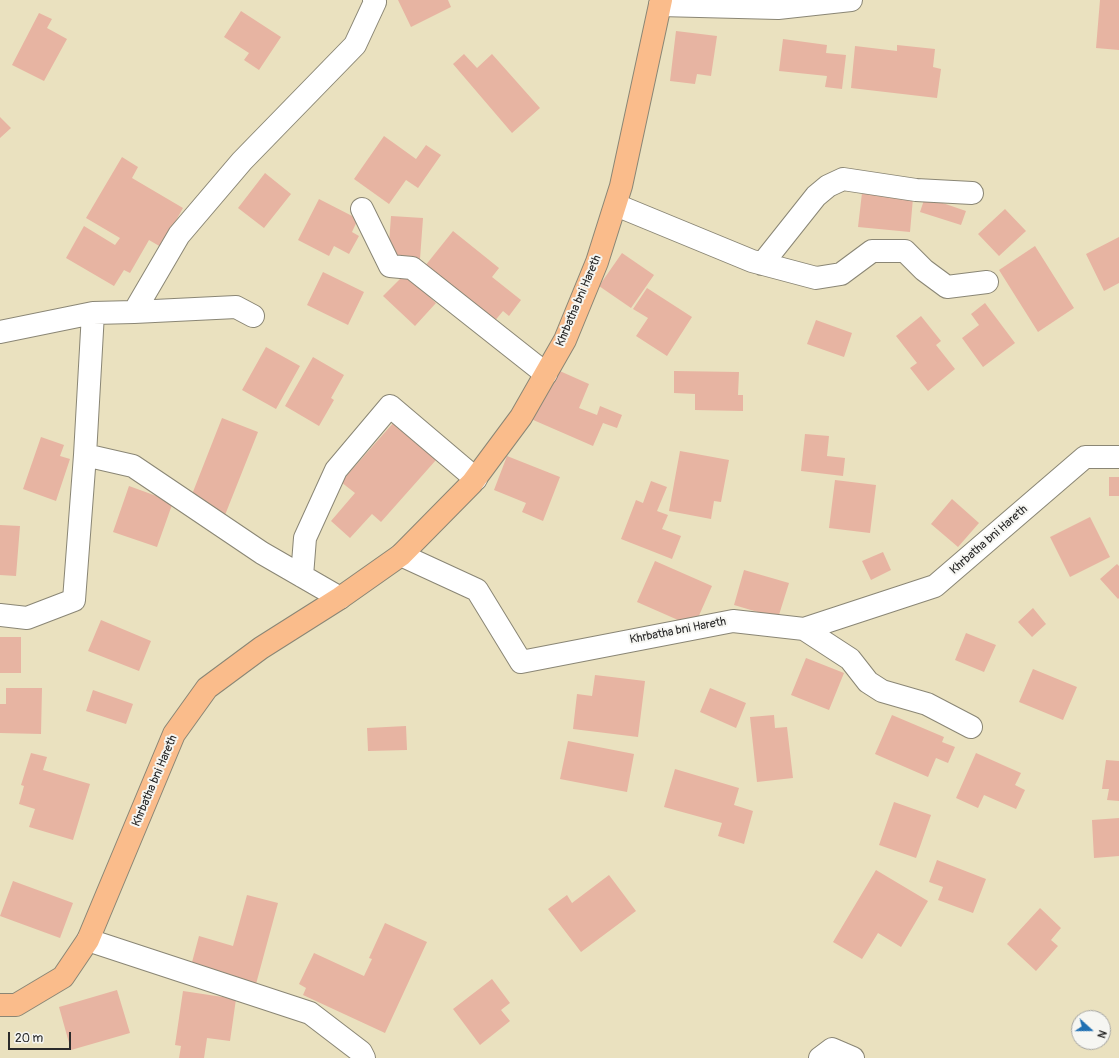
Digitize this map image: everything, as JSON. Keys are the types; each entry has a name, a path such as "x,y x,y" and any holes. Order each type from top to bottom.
{"main road":[{"name":"Khrbatha bni Hareth","path":"0,1005 16,1004 63,977 88,940 174,734 207,688 262,648 340,598 401,555 476,479 521,417 565,340 597,262 621,186 660,2"}],"street":[{"path":"134,312 178,235 242,161 355,45 375,2 374,0"},
{"path":"660,2 778,8 851,0"},
{"path":"762,264 816,196 828,186 844,179 916,190 972,193"},
{"path":"616,205 762,264 816,278 841,274 872,251 905,251 924,270 947,287 987,282"},
{"path":"362,209 390,266 412,268 546,374"},
{"path":"0,332 93,312 236,308 253,316"},
{"path":"0,615 27,618 74,600 85,455 93,312"},
{"path":"302,576 306,538 336,470 390,406 476,479"},
{"path":"85,455 133,466 262,553 340,598"},
{"name":"Khrbatha bni Hareth","path":"401,555 477,590 521,662 733,621 804,628 935,586 1085,457 1119,457"},
{"path":"804,628 850,659 868,682 882,691 927,704 971,727"},
{"path":"88,940 310,1013 361,1052 364,1058"},
{"path":"820,1058 832,1049 853,1058"}],"building":[{"path":"398,0 448,0 451,7 411,27"},
{"path":"1100,0 1119,0 1119,50 1096,48"},
{"path":"241,11 281,37 259,70 244,60 249,53 224,37"},
{"path":"39,13 52,19 47,28 67,39 44,81 12,65"},
{"path":"676,31 717,36 711,76 697,74 695,84 670,81"},
{"path":"783,39 827,45 826,53 846,55 842,89 825,87 827,76 779,71"},
{"path":"897,45 935,49 933,67 941,69 937,98 851,88 855,46 897,51"},
{"path":"464,54 477,68 492,54 540,108 512,133 453,64"},
{"path":"0,117 11,128 0,138"},
{"path":"384,136 416,159 426,145 441,155 418,188 406,180 389,204 354,179"},
{"path":"122,157 138,167 132,178 183,208 161,247 149,240 130,273 124,270 114,286 66,258 84,226 115,245 120,238 86,218"},
{"path":"265,173 291,194 264,228 238,208"},
{"path":"862,193 913,198 910,232 858,227"},
{"path":"925,197 966,211 961,225 920,212"},
{"path":"319,199 358,219 352,232 359,236 349,254 334,246 329,256 298,240"},
{"path":"1005,209 1026,231 999,256 978,234"},
{"path":"391,216 423,218 420,259 388,257"},
{"path":"453,231 499,268 492,277 521,300 509,316 503,311 493,323 425,266"},
{"path":"1119,237 1119,283 1104,291 1086,254"},
{"path":"1035,246 1074,308 1038,332 999,270"},
{"path":"622,253 654,275 631,308 599,286"},
{"path":"323,272 364,292 348,325 307,305"},
{"path":"405,274 436,303 415,326 383,296"},
{"path":"647,288 692,317 667,356 636,336 648,318 633,309"},
{"path":"985,303 1015,343 983,367 962,338 979,325 971,314"},
{"path":"921,316 941,341 936,345 955,369 928,391 910,368 917,363 896,336"},
{"path":"816,320 852,333 844,357 807,344"},
{"path":"266,347 300,366 276,409 242,390"},
{"path":"313,357 344,375 331,398 334,400 319,426 285,406"},
{"path":"553,368 589,384 579,408 597,415 600,406 622,415 617,428 603,423 593,446 531,419"},
{"path":"674,371 739,372 738,395 743,395 743,411 695,410 695,394 674,393"},
{"path":"222,418 258,432 225,515 189,502"},
{"path":"394,422 436,460 381,522 372,514 350,538 331,521 355,493 341,482"},
{"path":"805,434 829,436 827,456 845,458 843,476 801,471"},
{"path":"41,437 64,445 60,456 70,459 56,501 23,489"},
{"path":"680,451 729,460 721,502 714,501 711,519 669,511"},
{"path":"507,456 560,477 543,521 522,512 526,503 494,490"},
{"path":"1109,477 1119,477 1119,496 1109,496"},
{"path":"835,480 876,485 870,533 829,528"},
{"path":"651,481 667,487 657,511 668,515 662,529 681,536 672,559 621,539 636,500 643,503"},
{"path":"129,486 173,502 157,547 113,532"},
{"path":"952,499 979,523 958,547 931,524"},
{"path":"1090,517 1110,557 1070,577 1050,537"},
{"path":"0,525 20,526 16,576 0,575"},
{"path":"883,552 891,570 871,580 862,561"},
{"path":"655,561 712,586 694,627 637,602"},
{"path":"1117,564 1119,566 1118,599 1100,579"},
{"path":"744,570 789,583 778,618 734,605"},
{"path":"1033,608 1046,624 1032,637 1018,622"},
{"path":"101,620 151,641 139,671 88,651"},
{"path":"966,633 996,645 984,672 955,660"},
{"path":"0,637 21,637 21,673 0,673"},
{"path":"806,658 844,673 829,710 791,695"},
{"path":"1033,669 1077,687 1063,720 1019,702"},
{"path":"595,675 645,681 638,737 573,729 577,694 592,696"},
{"path":"6,688 42,688 41,734 0,733 0,704 6,704"},
{"path":"710,688 746,703 736,728 700,712"},
{"path":"93,690 133,704 126,724 86,711"},
{"path":"774,715 775,728 787,727 793,778 757,782 750,717"},
{"path":"892,715 944,737 942,742 955,747 948,763 936,758 928,777 875,754"},
{"path":"406,726 407,750 368,751 367,728"},
{"path":"568,741 634,754 627,792 560,779"},
{"path":"31,753 47,757 43,770 90,784 73,840 29,827 35,809 19,804 24,786 21,785"},
{"path":"976,753 1021,773 1015,785 1025,790 1016,809 984,795 978,808 956,798"},
{"path":"1106,760 1119,761 1119,801 1107,800 1109,789 1102,789"},
{"path":"675,769 739,788 734,805 753,811 744,844 718,836 722,823 664,807"},
{"path":"894,802 931,815 916,858 879,845"},
{"path":"1119,818 1119,856 1094,858 1092,820"},
{"path":"937,860 986,879 973,913 938,900 943,887 929,882"},
{"path":"876,870 928,901 901,947 878,933 862,959 833,942"},
{"path":"609,875 636,911 581,952 548,909 567,895 572,903"},
{"path":"13,881 73,903 60,938 0,916"},
{"path":"247,895 278,903 256,984 191,966 199,936 233,946"},
{"path":"1040,908 1061,928 1051,940 1058,946 1036,971 1007,944"},
{"path":"385,923 427,942 385,1033 303,995 306,988 299,984 314,953 364,976 372,959 369,958"},
{"path":"492,979 510,1003 501,1010 510,1021 480,1045 453,1009"},
{"path":"117,990 130,1033 71,1050 59,1007"},
{"path":"183,991 236,999 230,1041 207,1038 204,1058 179,1058 181,1046 175,1045"}]}
